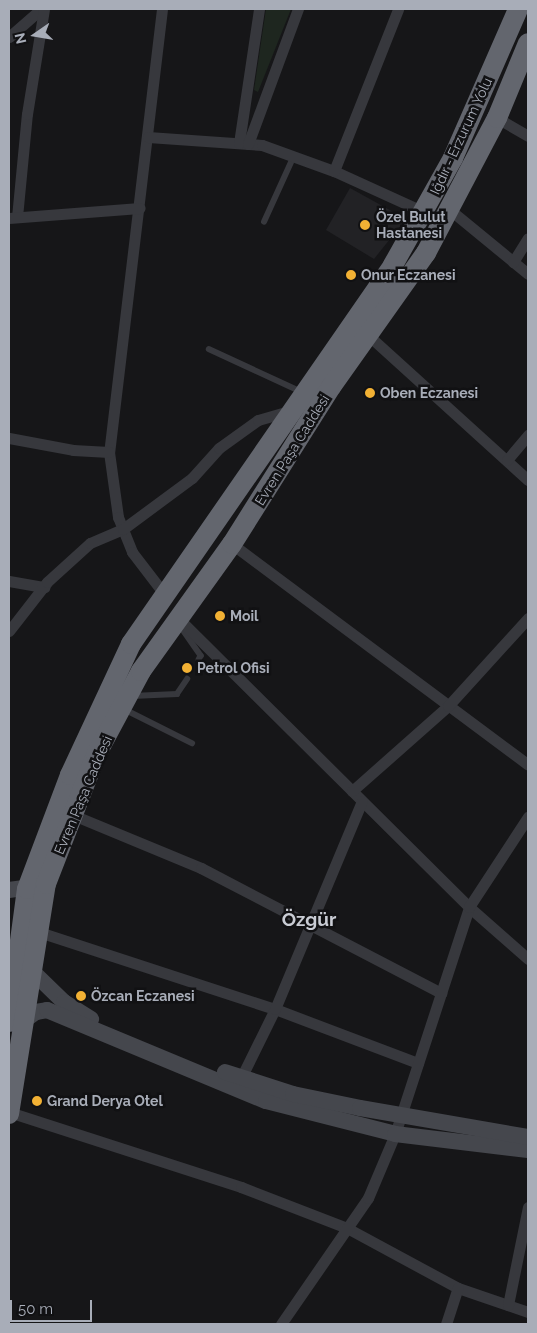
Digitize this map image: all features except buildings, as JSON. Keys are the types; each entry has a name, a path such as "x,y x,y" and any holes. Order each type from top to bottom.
{"highway":[{"name":"Iğdır - Erzurum Yolu","path":"308,388 393,265 424,212 453,158 518,9"},
{"name":"Iğdır - Erzurum Yolu","path":"331,387 426,253 497,118 528,43"},
{"name":"Evren Paşa Caddesi","path":"15,1022 33,972 39,932 27,888 73,814 96,755 141,671 232,544 331,387"},
{"name":"Evren Paşa Caddesi","path":"9,1113 15,1022 11,982 27,888 70,775 127,653 308,388"}],"street":[{"path":"9,37 43,9"},
{"path":"43,9 13,217 140,208"},
{"path":"162,9 140,208 109,452 123,529 132,552 165,596"},
{"path":"244,143 259,9"},
{"path":"244,143 298,9"},
{"path":"334,171 398,9"},
{"path":"497,118 528,136"},
{"path":"148,137 262,145 334,171 424,212"},
{"path":"449,209 528,274"},
{"path":"513,262 528,238"},
{"path":"368,335 528,480"},
{"path":"9,631 44,587 90,543 123,529 192,478 219,448 258,420 293,410"},
{"path":"507,460 528,435"},
{"path":"9,438 73,450 109,452"},
{"path":"232,544 528,765"},
{"path":"9,581 44,587"},
{"path":"352,791 448,706 524,631 528,618"},
{"path":"178,621 469,907 528,959"},
{"path":"240,1078 275,1009 362,801"},
{"path":"73,814 201,868 310,923 441,993"},
{"path":"281,1324 368,1198 396,1134 469,907 528,817"},
{"path":"39,932 275,1009 418,1063"},
{"path":"33,972 85,1017 240,1078 293,1094 401,1117 528,1136"},
{"path":"15,1022 36,1012 47,1010 266,1101 396,1134 528,1150"},
{"path":"9,1113 241,1187 347,1228 458,1288 528,1312"},
{"path":"508,1305 528,1207"},
{"path":"446,1324 458,1288"}],"lane":[{"path":"264,222 294,156"},
{"path":"209,349 308,388"},
{"path":"178,621 201,656 199,660"},
{"path":"125,702 177,694 187,679"},
{"path":"125,702 192,743"}],"shaded area":[{"path":"266,9 291,9 258,92 254,90"},
{"name":"Özel Bulut Hastanesi","path":"350,188 406,219 374,259 326,230"}],"place":[{"name":"Özel Bulut Hastanesi","path":"365,225"},
{"name":"Onur Eczanesi","path":"351,275"},
{"name":"Oben Eczanesi","path":"370,393"},
{"name":"Moil","path":"220,616"},
{"name":"Petrol Ofisi","path":"187,668"},
{"name":"Özcan Eczanesi","path":"81,996"},
{"name":"Grand Derya Otel","path":"37,1101"}],"district":[{"name":"Özgür","path":"309,920"}]}
